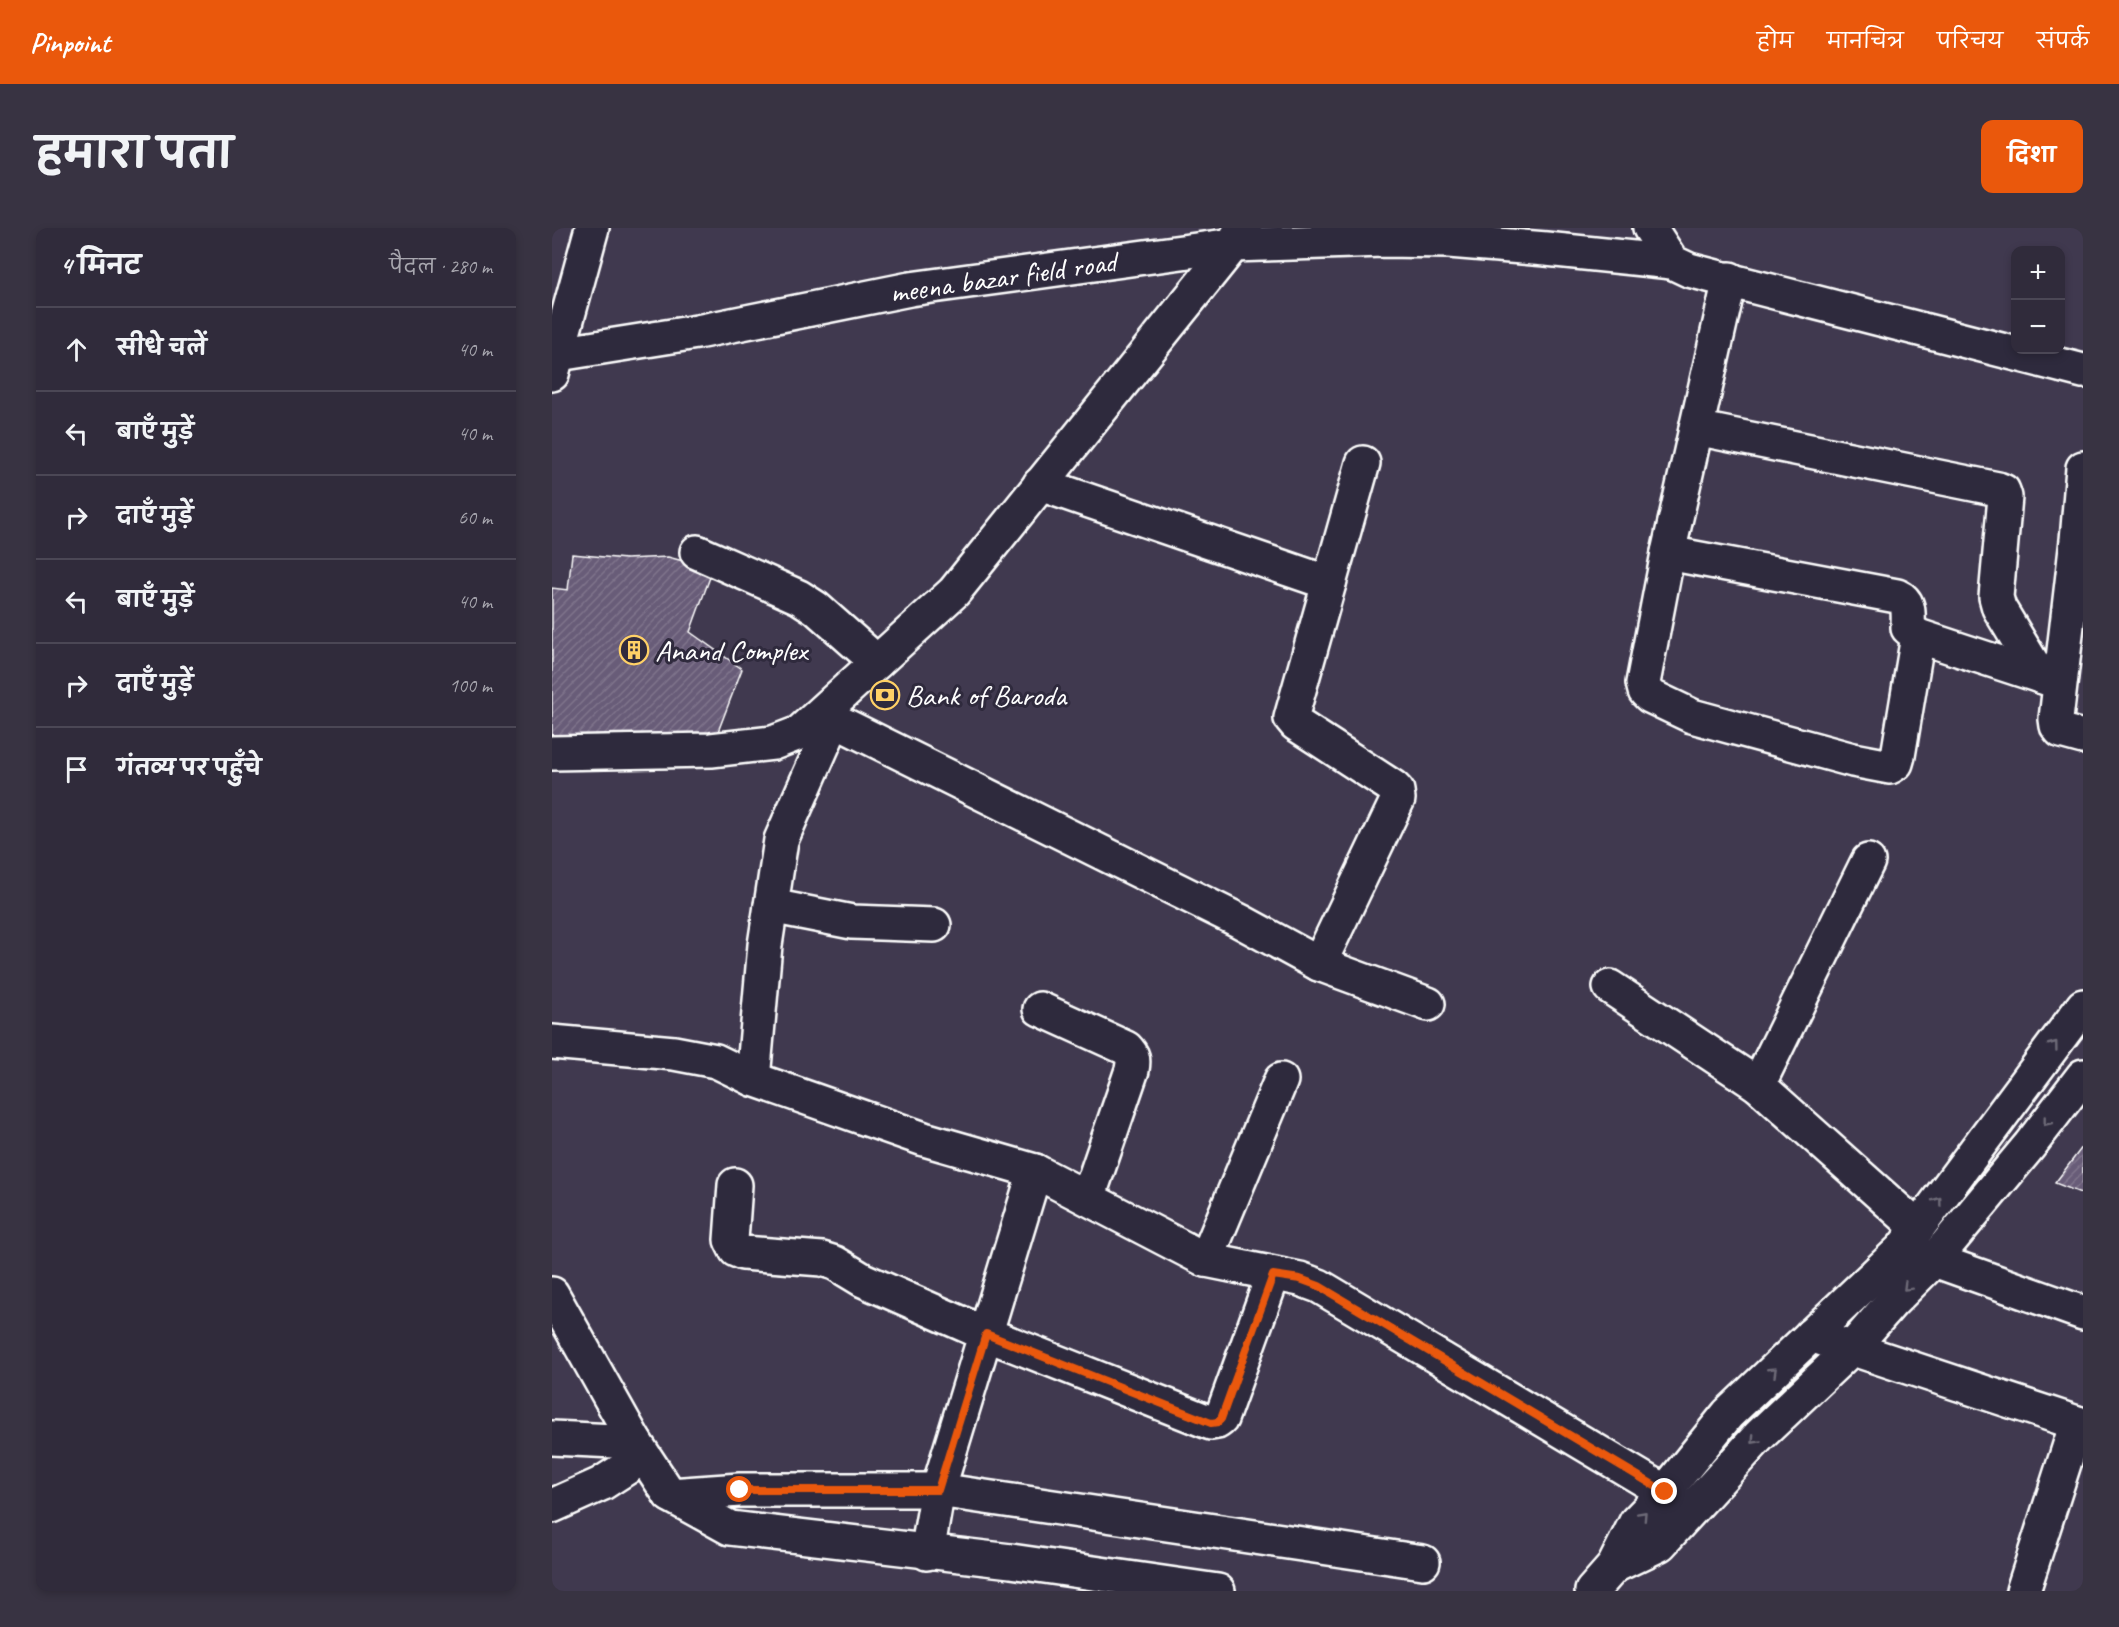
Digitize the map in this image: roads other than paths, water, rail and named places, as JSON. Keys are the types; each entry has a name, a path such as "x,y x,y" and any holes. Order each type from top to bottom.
{"street":[{"path":"554,361 592,228"},
{"path":"1650,228 1672,262"},
{"path":"552,753 711,750 773,743 800,733 830,715 877,662 954,592 1238,236"},
{"name":"meena bazar field road","path":"554,361 910,289 1238,236 1449,241 1556,238 1672,262 1689,270 2083,371"},
{"path":"1730,279 1668,553 1643,686 1650,696 1692,716 1853,760 1890,767 1896,763 1898,756 1918,636"},
{"path":"1696,428 1998,489 2005,497 1996,597 1999,608 2050,679"},
{"path":"1319,964 1398,800 1397,791 1393,787 1330,748 1291,718 1363,463"},
{"path":"2083,468 2080,541 2050,679 2057,726 2067,734 2083,737"},
{"path":"1040,484 1329,584"},
{"path":"697,552 799,597 816,608 877,662"},
{"path":"1668,553 1897,596 1904,599 1907,604 1908,628 1918,636 2050,679"},
{"path":"830,715 1240,921 1319,964 1428,1004"},
{"path":"753,1079 765,945 781,840 830,715"},
{"path":"1758,1085 1868,861"},
{"path":"771,906 852,922 934,925"},
{"path":"1610,987 1758,1085 1934,1260 2083,1313"},
{"path":"1592,1591 1614,1566 1636,1522 1665,1492 1728,1414 1910,1238 2083,1006"},
{"path":"1040,1009 1126,1048 1132,1054 1134,1061 1088,1198"},
{"path":"552,1042 684,1055 716,1061 753,1079 924,1139 1035,1171 1206,1260 1300,1279 1319,1286 1665,1492"},
{"path":"1614,1566 1660,1544 1760,1435 1852,1348 1892,1302 1934,1260 2030,1145 2083,1076"},
{"path":"1206,1260 1281,1080"},
{"path":"927,1552 938,1490 1035,1171"},
{"path":"735,1185 731,1240 736,1250 743,1253 822,1259 835,1263 863,1280 986,1334 1211,1423 1221,1419 1273,1275"},
{"path":"552,1294 639,1450 670,1495 730,1528 1011,1561 1218,1591"},
{"path":"1811,1335 2080,1424 2023,1591"},
{"path":"552,1438 639,1450"},
{"path":"552,1506 601,1484 639,1450"},
{"path":"670,1495 740,1490 938,1490 1423,1562"}],"place":[{"name":"Anand Complex","path":"634,650"},
{"name":"Bank of Baroda","path":"885,695"}]}
